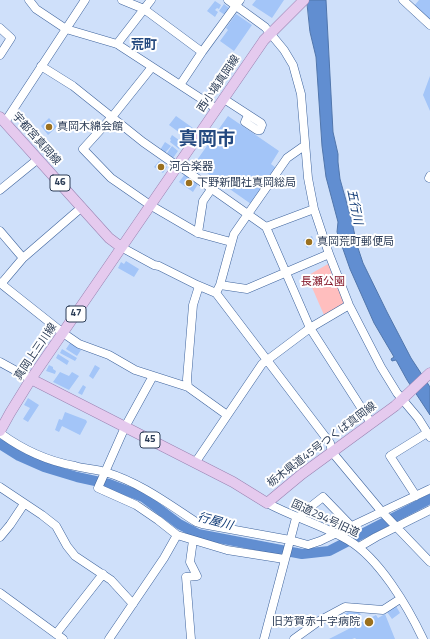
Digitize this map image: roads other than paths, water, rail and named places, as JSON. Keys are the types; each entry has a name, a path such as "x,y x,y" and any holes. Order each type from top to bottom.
{"main road":[{"name":"西小塙真岡線","path":"121,248 270,33 303,0"},
{"name":"宇都宮真岡線","path":"2,119 112,242 121,248"},
{"name":"真岡上三川線","path":"0,432 6,419 31,379 121,248"},
{"name":"栃木県道45号つくば真岡線","path":"31,379 233,482 267,503 302,474 404,398 430,373"}],"street":[{"path":"2,119 41,66 85,0"},
{"path":"122,0 144,9 202,52"},
{"path":"117,44 151,0"},
{"path":"228,0 238,3 260,22 289,57 296,74 301,94 304,146 308,178 314,209 329,254 349,305 381,367 418,418 428,435 390,456 416,496"},
{"path":"403,0 430,25"},
{"path":"32,1 36,9 66,28 117,44 217,109"},
{"path":"180,85 238,3"},
{"path":"0,28 11,38 0,55"},
{"path":"41,66 73,86 142,142 212,188 266,227 310,328 371,423"},
{"path":"152,67 112,117 83,150 111,178 150,205 198,233 231,242"},
{"path":"224,98 248,115"},
{"path":"216,293 220,285 234,234 287,158 304,146"},
{"path":"0,190 38,159"},
{"path":"198,233 203,201 212,188"},
{"path":"82,207 23,258 0,284 63,333 83,346 109,355 136,370 188,388 227,415"},
{"path":"266,227 314,209"},
{"path":"0,230 23,258"},
{"path":"121,248 154,265 216,293 330,443 332,452 394,526 430,562"},
{"path":"220,285 247,289 329,254"},
{"path":"188,388 187,379 193,305 199,286"},
{"path":"195,463 250,379 262,364 310,328 349,305"},
{"path":"0,362 31,379"},
{"path":"153,376 125,427 98,488 136,505 177,535 227,550 285,558"},
{"path":"0,432 15,444 42,457 105,473 143,488 196,522 308,545 338,535 351,526 383,513 430,489"},
{"path":"0,487 56,526 67,546 75,556 111,580 133,604"},
{"path":"269,639 264,639 296,518 301,516 324,497 351,526"},
{"name":"国道294号旧道","path":"267,503 296,518 338,535 357,546 380,570 400,599 423,639"},
{"path":"0,537 24,504"},
{"path":"357,546 394,526 430,510"},
{"path":"109,639 164,558 177,535"},
{"path":"191,639 186,577 197,576 190,562 193,540"},
{"path":"0,593 60,637 103,574"},
{"path":"294,639 319,621 345,607 383,610 400,599"}],"water":[{"path":"307,0 326,0 333,132 338,154 340,179 357,245 363,263 387,312 411,358 430,387 430,415 396,360 392,361 391,359 394,357 374,323 350,269 337,232 338,222 326,177 322,146 316,57 310,32"}],"waterway":[{"name":"行屋川","path":"0,444 19,456 44,467 77,477 109,484 143,497 179,524 198,534 302,554 329,551 430,499"}],"place":[{"name":"真岡木綿会館","path":"49,127"},
{"name":"河合楽器","path":"161,167"},
{"name":"下野新聞社真岡総局","path":"189,183"},
{"name":"真岡荒町郵便局","path":"309,242"},
{"name":"旧芳賀赤十字病院","path":"369,622"}],"district":[{"name":"荒町","path":"144,46"},
{"name":"真岡市","path":"207,140"}],"water label":[{"name":"五行川","path":"354,207"}],"park label":[{"name":"長瀬公園","path":"323,282"}]}
